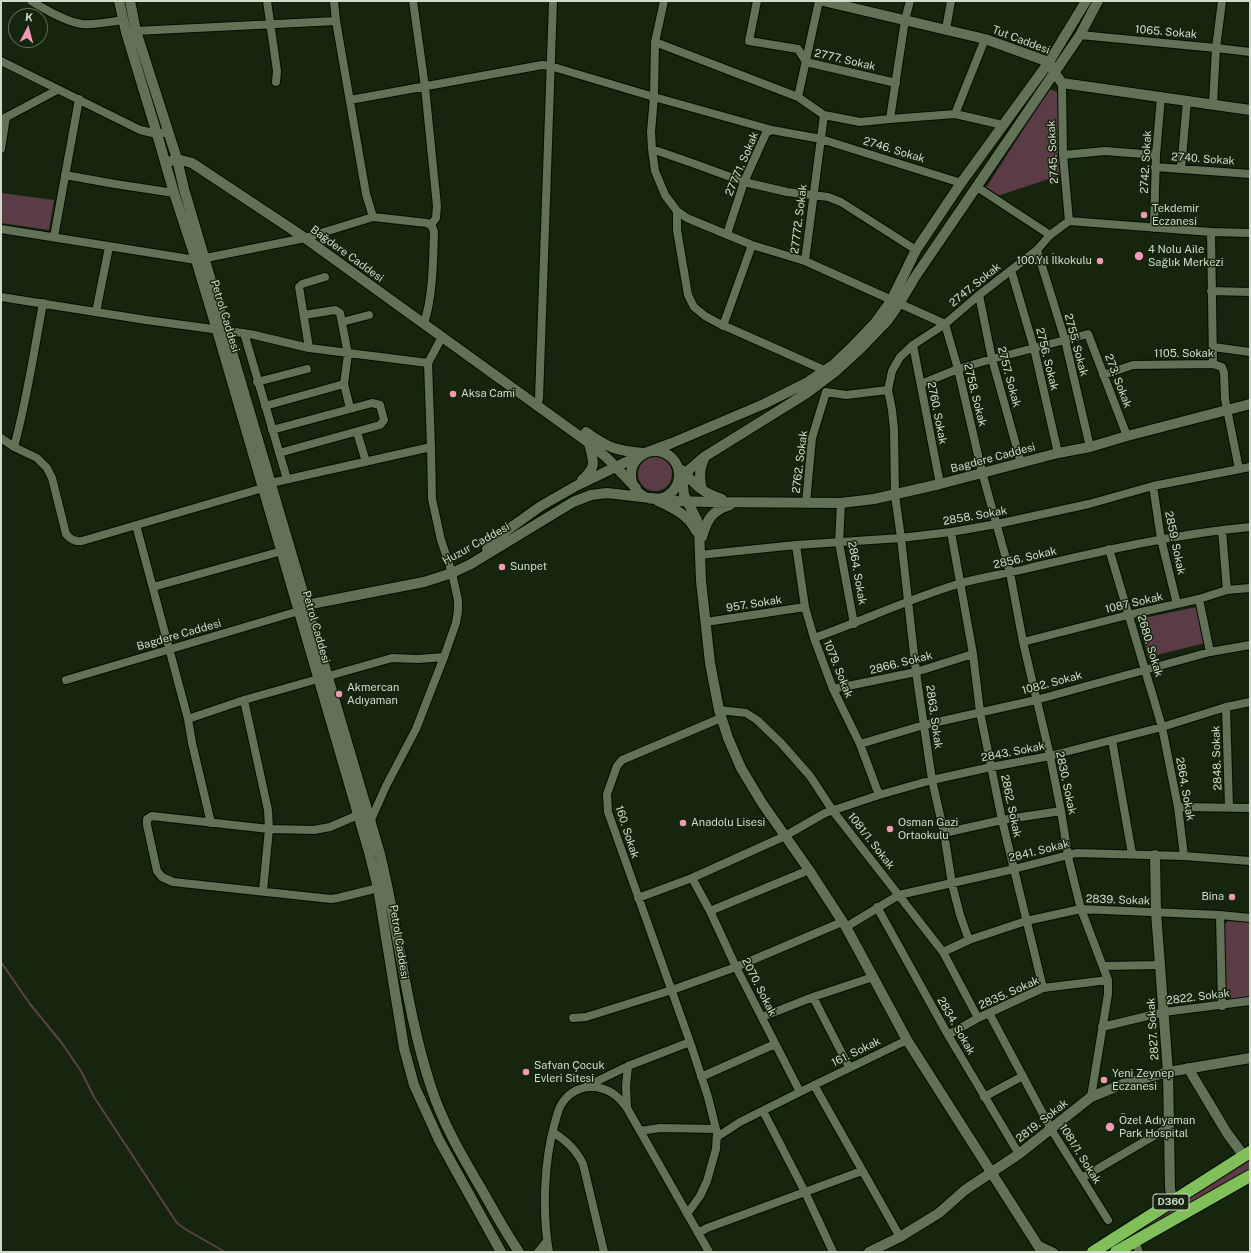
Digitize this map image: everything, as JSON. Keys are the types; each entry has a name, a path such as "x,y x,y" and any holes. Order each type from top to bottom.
{"highway":[{"name":"D360","path":"1093,1252 1247,1154"},
{"name":"D360","path":"1116,1252 1137,1246 1250,1176"}],"main road":[{"name":"Petrol Caddesi","path":"119,1 123,20 174,193 201,259 267,486 282,551 302,608 322,678 378,888 404,1048 414,1085 439,1140 501,1252"},
{"path":"130,1 136,30 177,159 201,259"},
{"name":"Tut Caddesi","path":"823,1 847,4 905,20 985,39 1049,62 1062,83"},
{"path":"651,498 661,498 669,494 686,474 704,457 819,385 866,343 887,321 916,250 961,183 1049,62 1086,1"},
{"path":"470,564 503,533 541,506 576,486 615,466 645,453 749,412 808,382 832,365 854,345 895,302 915,277 1080,35 1098,1"},
{"path":"1062,83 1250,110"},
{"path":"165,162 177,159"},
{"name":"Bağdere Caddesi","path":"177,159 192,163 305,238 508,383 608,446 625,451 645,453"},
{"name":"Bağdere Caddesi","path":"538,402 589,442 636,488"},
{"name":"Bagdere Caddesi","path":"738,502 841,503 895,495 1058,453 1090,447 1250,404"},
{"path":"576,486 593,467 589,442"},
{"path":"699,550 694,528 686,518 679,512 643,495 636,488 632,480 633,466 638,458 645,453 654,451 664,452 672,457 677,465 702,490 710,495 738,502"},
{"path":"702,490 699,480 699,472 704,457"},
{"path":"677,465 679,474 678,483"},
{"path":"686,474 683,488 686,501 699,526 701,581 710,663 720,714 728,738 741,768 762,803 809,870 844,925 907,1040 1042,1252"},
{"path":"267,486 302,608"},
{"name":"Huzur Caddesi","path":"302,608 424,582 452,573 582,498 597,494 610,493 651,498"},
{"path":"651,498 686,501 738,502"},
{"path":"699,550 706,524 710,518 720,508 738,502"},
{"path":"322,678 370,822 388,886 411,1011 431,1088 444,1121 460,1152 519,1252"},
{"name":"2827. Sokak","path":"1154,855 1156,912 1168,1072 1170,1188 1172,1201"},
{"name":"2819. Sokak","path":"869,1252 900,1237 940,1213 965,1190 1019,1154 1091,1097 1123,1084 1168,1072 1250,1058"},
{"path":"1188,1068 1227,1133 1247,1154"}],"street":[{"path":"31,1 70,22 93,24 123,20"},
{"path":"267,1 276,71 276,82"},
{"path":"334,1 336,21 366,194 373,217"},
{"path":"413,1 425,87 437,206 436,218 430,225"},
{"path":"538,402 553,1"},
{"path":"664,1 655,42 654,97 651,132 652,149 655,171 658,179 665,195 677,211 676,224 688,295 694,307 699,312 723,326 824,370"},
{"name":"2777. Sokak","path":"757,1 749,41 798,49 806,62 896,83"},
{"path":"798,97 819,1"},
{"path":"890,119 905,20 910,1"},
{"path":"946,29 951,1"},
{"path":"1213,104 1216,48 1222,1"},
{"path":"136,30 336,21"},
{"name":"1065. Sokak","path":"1080,35 1250,52"},
{"path":"955,114 985,39"},
{"path":"655,42 798,97 824,115 860,122 955,114 1003,125"},
{"path":"1,61 140,130 157,134 168,132"},
{"path":"350,100 542,65 550,66 772,130"},
{"name":"2745. Sokak","path":"1062,83 1063,155 1069,221"},
{"path":"1,149 4,118 57,90"},
{"name":"2742. Sokak","path":"1154,228 1155,167 1161,97"},
{"path":"54,237 79,99"},
{"path":"1181,169 1187,101"},
{"name":"27772. Sokak","path":"677,211 687,218 752,245 805,261 824,115"},
{"name":"27771. Sokak","path":"727,234 744,182 766,133 772,130 820,139"},
{"name":"2746. Sokak","path":"820,139 961,183"},
{"path":"652,149 744,182 787,192 828,197 841,202 916,250"},
{"path":"1063,155 1105,151 1156,155"},
{"name":"2740. Sokak","path":"1155,167 1250,174"},
{"path":"65,175 174,193"},
{"path":"977,187 1050,235"},
{"path":"1,229 201,259 305,238 373,217 427,223 434,232 428,310 424,324"},
{"path":"1069,221 1210,232 1250,233"},
{"name":"2747. Sokak","path":"888,390 892,371 900,357 913,345 945,324 978,295 1037,250 1050,235 1069,221"},
{"path":"1210,232 1213,364"},
{"path":"723,326 752,245"},
{"path":"96,312 109,246"},
{"name":"2755. Sokak","path":"1037,250 1065,340 1090,447"},
{"path":"805,261 945,324"},
{"name":"2756. Sokak","path":"1011,270 1034,348 1058,453"},
{"path":"309,348 299,288 302,284 325,277"},
{"path":"1212,292 1250,292"},
{"name":"2757. Sokak","path":"978,295 992,358 1021,463"},
{"path":"1,297 146,320 244,333 309,348 428,363"},
{"path":"14,447 29,383 43,303"},
{"path":"304,315 336,310 340,313 348,354 344,384 350,408"},
{"path":"342,322 369,315"},
{"name":"2758. Sokak","path":"945,324 958,369 982,472"},
{"path":"244,333 257,382 287,479"},
{"name":"273. Sokak","path":"1065,340 1088,334 1127,436"},
{"path":"370,822 386,786 416,729 444,658 458,612 458,600 452,573 441,540 432,499 428,363 442,337"},
{"path":"921,384 958,369 992,358 1065,340"},
{"name":"2760. Sokak","path":"913,345 940,484"},
{"path":"1213,347 1250,352"},
{"name":"1105. Sokak","path":"1103,375 1133,366 1213,364 1222,367 1224,373 1225,399 1228,410"},
{"path":"257,382 307,369"},
{"path":"265,406 344,384"},
{"path":"819,385 826,392 846,395 888,390 894,430 895,495"},
{"name":"2762. Sokak","path":"806,503 812,438 826,392"},
{"path":"272,430 350,408 372,403 377,403 380,405 384,420 380,425 279,453"},
{"path":"1228,410 1239,469"},
{"path":"357,432 366,462"},
{"path":"1,438 42,462 50,473 66,534 76,541 82,541 287,479 431,447"},
{"name":"2858. Sokak","path":"699,550 901,538 951,532 997,524 1089,504 1153,486 1250,468"},
{"name":"2830. Sokak","path":"982,472 1010,573 1023,642 1050,756 1068,855 1081,909 1108,980 1108,994 1091,1097"},
{"name":"2859. Sokak","path":"1153,486 1161,539 1177,604"},
{"name":"2863. Sokak","path":"895,495 909,600 916,672 932,780 944,833 952,884 960,915 969,940"},
{"name":"2864. Sokak","path":"841,503 839,542 854,624"},
{"path":"136,525 188,719 192,743 211,823"},
{"name":"2856. Sokak","path":"814,638 854,624 909,600 960,583 1010,573 1109,549 1161,539 1250,527"},
{"path":"1222,530 1227,590"},
{"name":"2862. Sokak","path":"951,532 973,654 980,712 991,767 1002,820 1043,988"},
{"name":"1079. Sokak","path":"796,545 805,607 814,638 833,689 860,744 878,795"},
{"name":"2680. Sokak","path":"1109,549 1128,615 1146,669 1162,727"},
{"path":"153,587 282,551"},
{"name":"1087 Sokak","path":"1023,642 1177,604 1227,590 1250,588"},
{"path":"1199,598 1210,652"},
{"name":"957. Sokak","path":"706,622 805,607"},
{"name":"Bagdere Caddesi","path":"66,680 169,650 302,608"},
{"name":"1082. Sokak","path":"860,744 924,725 1036,700 1210,652 1250,645"},
{"name":"2866. Sokak","path":"833,689 916,672 973,654"},
{"path":"188,719 244,700 392,658 444,658"},
{"path":"244,700 268,810 269,829 263,891"},
{"name":"2843. Sokak","path":"638,898 692,878 785,836 825,813 878,795 932,780 1050,756 1162,727 1226,707 1250,702"},
{"name":"2848. Sokak","path":"1226,707 1229,807"},
{"name":"1081/1. Sokak","path":"720,714 746,713 757,720 781,742 810,776 833,811 943,952 978,1018"},
{"name":"160. Sokak","path":"717,1133 702,1077 608,812 607,794 617,766 622,760 720,714"},
{"name":"2864. Sokak","path":"1162,727 1178,807 1184,856"},
{"path":"1112,740 1132,854"},
{"path":"1178,807 1250,808"},
{"path":"944,833 1002,820 1061,810"},
{"path":"358,815 320,830 269,829 149,816 147,819 147,825 157,871 162,877 173,882 331,899 378,888"},
{"name":"2841. Sokak","path":"573,1018 586,1017 672,990 736,966 844,925 899,895 952,884 1076,853 1184,856 1250,861"},
{"path":"710,911 809,870"},
{"name":"2070. Sokak","path":"692,878 710,911 736,966 800,1092"},
{"name":"2834. Sokak","path":"877,908 948,1035 1019,1154"},
{"name":"2839. Sokak","path":"943,952 969,940 1026,921 1081,909 1220,915 1250,918"},
{"path":"1220,915 1222,1006"},
{"path":"1103,966 1161,965"},
{"path":"762,1018 813,997 873,978"},
{"name":"2835. Sokak","path":"948,1035 978,1018 1043,988 1108,980"},
{"path":"813,997 849,1067"},
{"name":"2822. Sokak","path":"1102,1027 1164,1012 1222,1006 1250,1001"},
{"name":"1081/1. Sokak","path":"989,1013 1051,1129 1108,1220"},
{"name":"161. Sokak","path":"814,1085 907,1040"},
{"path":"549,1252 547,1241 546,1174 553,1132 560,1106 568,1097 578,1090 628,1066 690,1042"},
{"path":"702,1077 775,1044"},
{"path":"627,1108 626,1083 628,1066"},
{"path":"984,1097 1022,1076"},
{"path":"640,1131 660,1128 717,1133 814,1085 900,1237"},
{"path":"578,1090 590,1087 606,1090 618,1098 627,1108 709,1252"},
{"path":"763,1111 805,1192 833,1252"},
{"path":"1082,1178 1169,1127"},
{"path":"553,1132 571,1146 583,1164 604,1252"},
{"path":"687,1214 700,1196 706,1181 716,1149 717,1133"},
{"path":"698,1233 707,1228 862,1171"},
{"path":"538,1252 547,1241"},
{"path":"1036,1243 1054,1252"}],"shaded area":[{"path":"1049,89 1058,92 1061,175 997,196 986,188"},
{"path":"1,193 54,200 49,230 1,223"},
{"path":"658,457 665,459 670,464 672,474 670,484 665,489 652,491 645,489 640,484 638,471 640,464 645,459"},
{"path":"1197,607 1206,643 1148,657 1139,619"},
{"path":"1228,921 1250,922 1250,998 1231,1000 1227,998 1224,925"},
{"path":"1250,1160 1250,1170 1107,1252 1101,1252"}],"waterway":[{"path":"1,962 30,1004 61,1042 81,1071 94,1097 177,1223 225,1252"}],"place":[{"name":"Tekdemir Eczanesi","path":"1144,215"},
{"name":"4 Nolu Aile Sağlık Merkezi","path":"1139,256"},
{"name":"100.Yıl İlkokulu","path":"1100,261"},
{"name":"Aksa Cami","path":"453,394"},
{"name":"Sunpet","path":"502,567"},
{"name":"Akmercan Adıyaman","path":"339,694"},
{"name":"Anadolu Lisesi","path":"683,823"},
{"name":"Osman Gazi Ortaokulu","path":"890,829"},
{"name":"Bina","path":"1232,897"},
{"name":"Safvan Çocuk Evleri Sitesi","path":"526,1072"},
{"name":"Yeni Zeynep Eczanesi","path":"1104,1080"},
{"name":"Özel Adıyaman Park Hospital","path":"1110,1127"}]}
